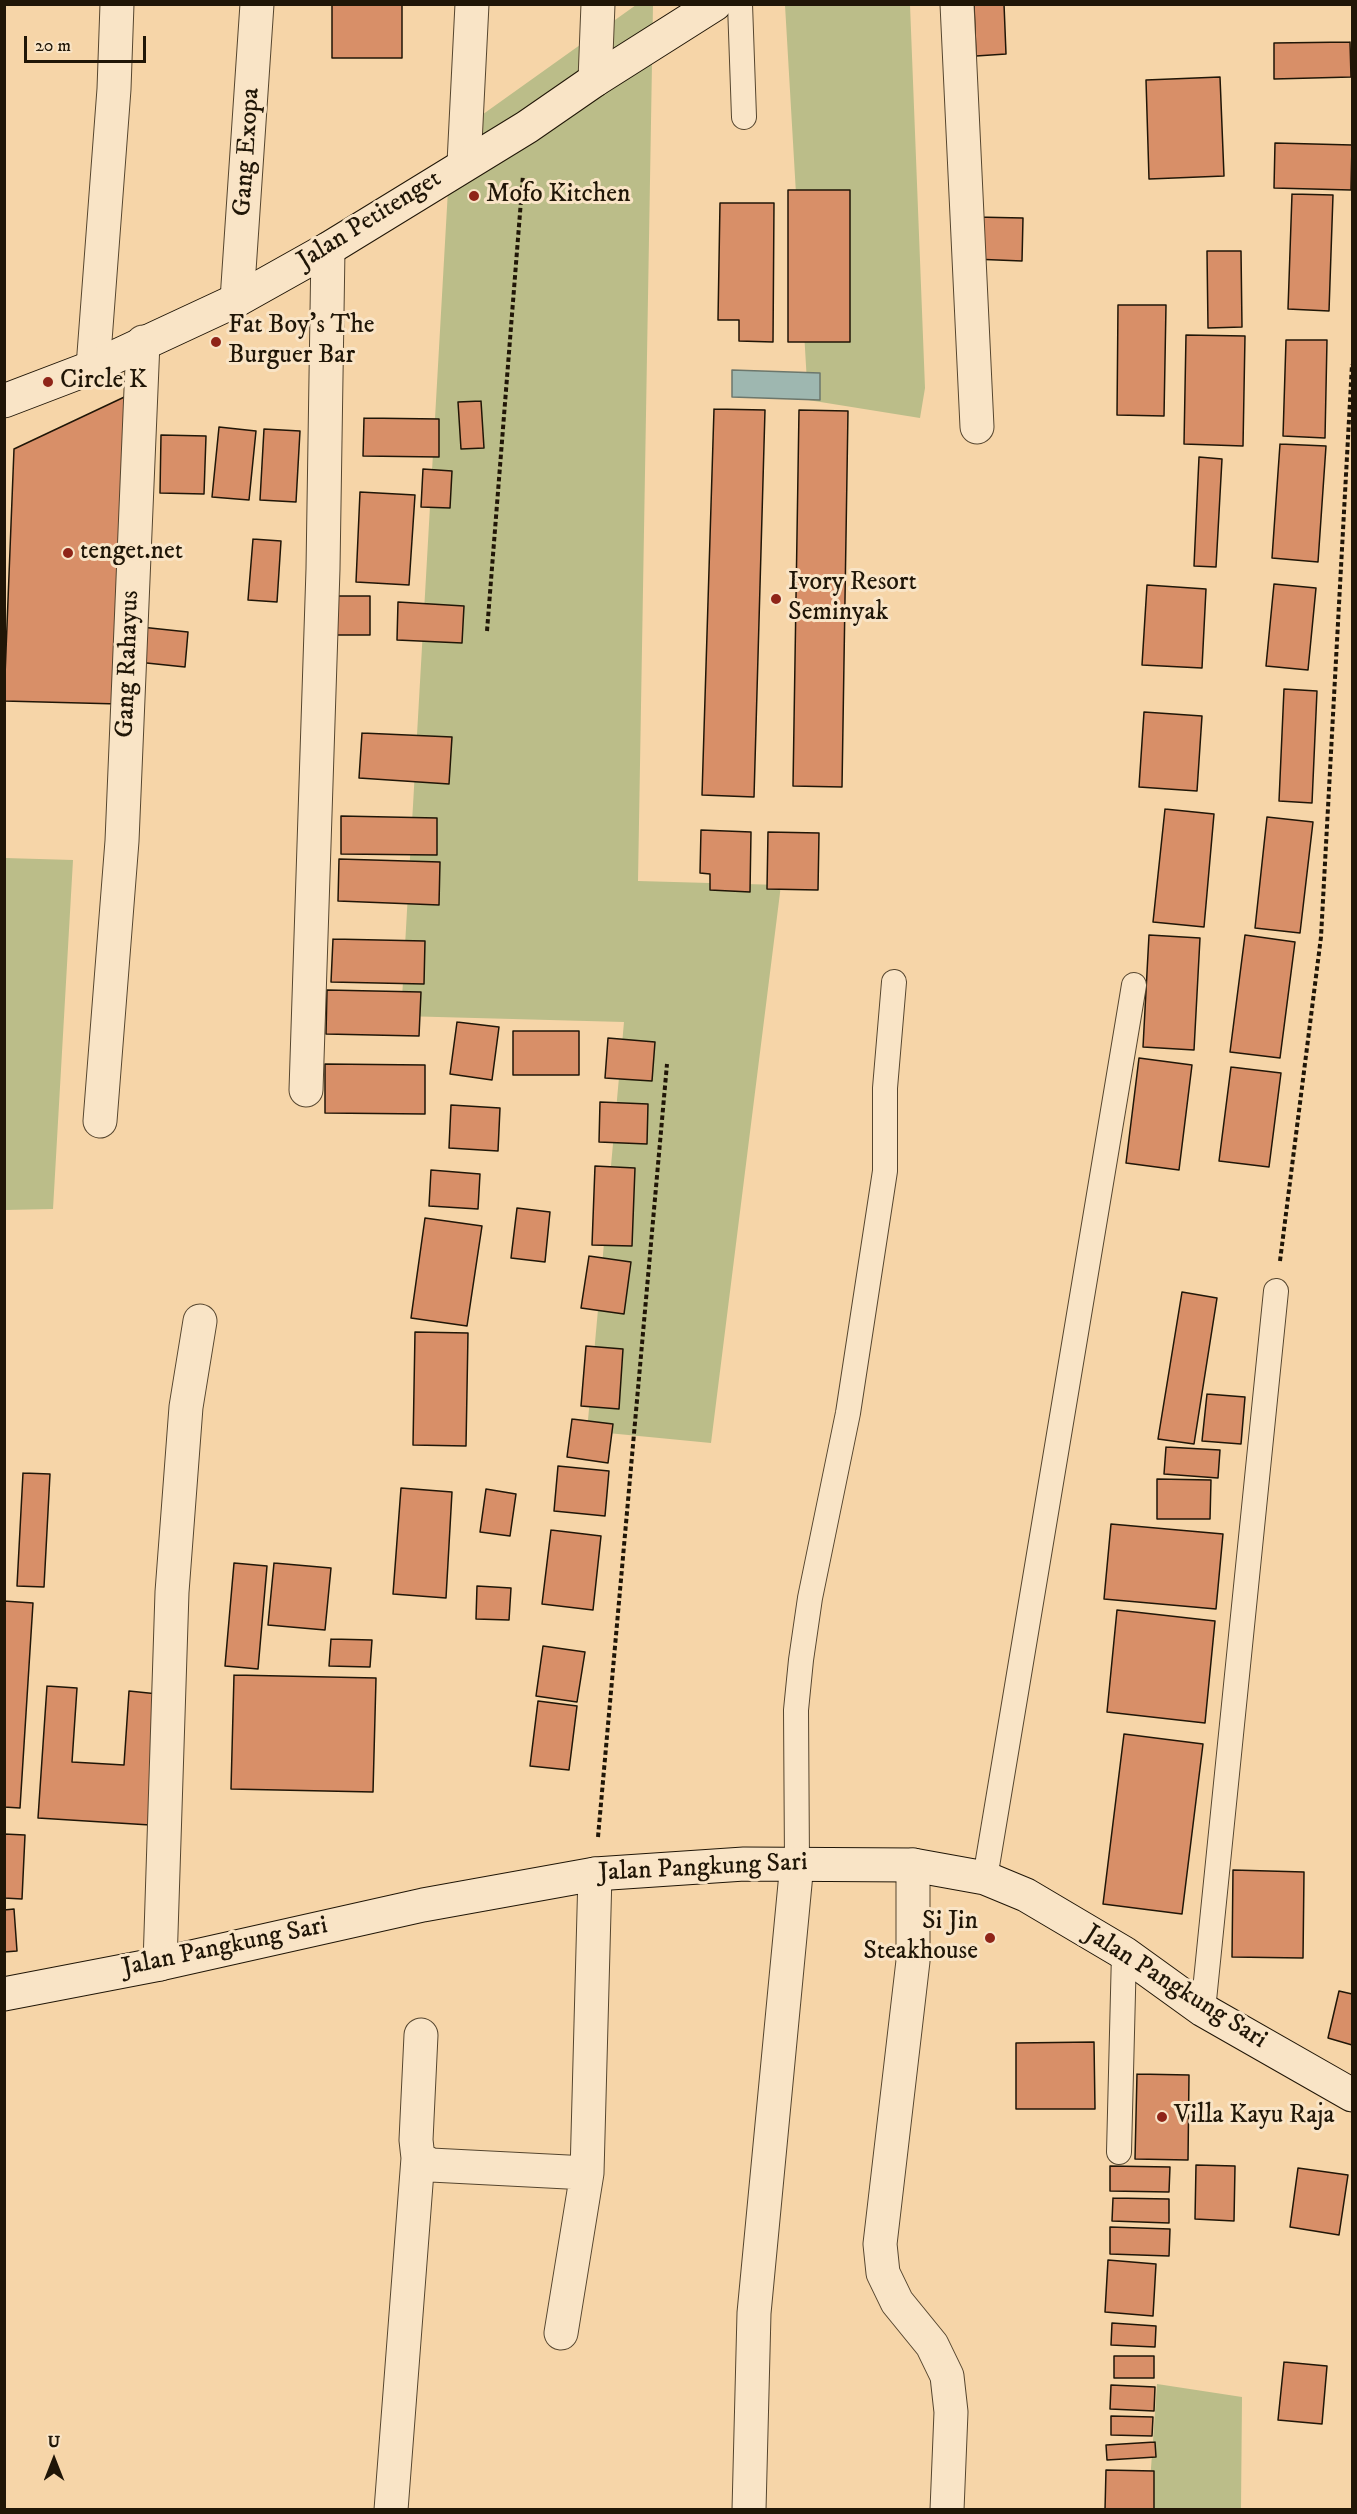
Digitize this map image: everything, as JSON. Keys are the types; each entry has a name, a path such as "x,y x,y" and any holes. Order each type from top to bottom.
{"street":[{"path":"93,367 114,89 117,4"},
{"name":"Gang Exopa","path":"237,300 257,4"},
{"path":"464,163 472,4"},
{"path":"595,80 597,4"},
{"name":"Jalan Petitenget","path":"4,401 93,367 237,300 328,249 464,163 527,127 595,80 715,4"},
{"path":"957,4 977,427"},
{"path":"306,1090 322,581 328,249"},
{"name":"Gang Rahayus","path":"100,1120 122,841 143,342"},
{"path":"160,1964 172,1592 186,1407 200,1321"},
{"path":"749,2510 754,2313 797,1863"},
{"name":"Jalan Pangkung Sari","path":"4,1994 160,1964 423,1905 595,1874 688,1866 797,1863 913,1865 986,1878 1026,1895 1124,1953 1203,2010 1353,2095"},
{"path":"913,1865 913,1961 880,2244 883,2272 897,2302 932,2345 947,2376 951,2412 947,2510"},
{"path":"561,2332 587,2173 595,1874"},
{"path":"391,2510 418,2158 416,2140 421,2035"},
{"path":"418,2158 431,2164 587,2173"}],"lane":[{"path":"740,4 744,117"},
{"path":"797,1863 796,1710 801,1660 810,1598 848,1413 885,1171 885,1088 894,982"},
{"path":"986,1878 1134,985"},
{"path":"1203,2010 1276,1291"},
{"path":"1119,2152 1124,1953"}],"path":[{"path":"487,631 527,127"},
{"path":"1276,1291 1321,937 1353,364"},
{"path":"595,1874 667,1064"}],"green space":[{"path":"636,5 653,5 638,881 781,885 711,1443 587,1431 624,1022 401,1016 451,137"},
{"path":"785,5 910,5 925,388 920,418 808,400"},
{"path":"5,858 73,860 53,1209 5,1210"},
{"path":"1157,2384 1242,2397 1241,2509 1148,2510"}],"water":[{"path":"732,370 820,373 820,400 732,397"}],"building":[{"path":"332,4 402,4 402,58 332,58"},
{"path":"974,4 1004,4 1006,54 976,56"},
{"path":"1350,42 1351,77 1274,79 1274,43"},
{"path":"1220,77 1224,176 1149,179 1146,80"},
{"path":"1275,143 1352,145 1351,190 1274,188"},
{"path":"788,190 850,190 850,342 788,342"},
{"path":"1292,194 1333,195 1329,311 1288,309"},
{"path":"720,203 774,203 773,342 739,341 739,320 718,320"},
{"path":"975,217 1023,218 1022,261 973,259"},
{"path":"1207,251 1241,251 1242,327 1208,328"},
{"path":"1118,305 1166,305 1164,416 1117,415"},
{"path":"1186,335 1245,336 1243,446 1184,444"},
{"path":"1286,340 1327,340 1325,438 1283,436"},
{"name":"tenget.net","path":"135,392 119,704 4,701 14,449"},
{"path":"481,401 484,448 461,449 458,402"},
{"path":"714,409 765,410 754,797 702,795"},
{"path":"799,410 848,411 842,787 793,786"},
{"path":"364,418 439,419 439,457 363,456"},
{"path":"219,427 256,431 249,500 212,497"},
{"path":"264,429 300,431 296,502 260,500"},
{"path":"161,435 206,436 204,494 160,493"},
{"path":"1280,444 1326,446 1318,562 1272,558"},
{"path":"1199,457 1222,459 1216,567 1194,566"},
{"path":"423,469 452,471 450,508 421,507"},
{"path":"360,492 415,495 409,585 356,582"},
{"path":"253,539 281,541 277,602 248,600"},
{"path":"1274,584 1316,588 1308,670 1266,666"},
{"path":"1147,585 1206,589 1202,668 1142,665"},
{"path":"337,596 370,596 370,635 337,635"},
{"path":"398,602 464,606 462,643 397,640"},
{"path":"141,627 188,632 185,667 137,662"},
{"path":"1284,689 1317,691 1312,803 1279,801"},
{"path":"1144,712 1202,716 1197,791 1139,787"},
{"path":"362,733 452,737 449,784 359,778"},
{"path":"1165,809 1214,814 1204,927 1153,922"},
{"path":"341,816 437,818 437,855 341,854"},
{"path":"1267,817 1313,822 1300,933 1255,928"},
{"path":"701,830 751,832 750,892 710,890 710,874 700,873"},
{"path":"768,832 819,833 818,890 767,889"},
{"path":"339,859 440,862 439,905 338,901"},
{"path":"1149,935 1200,938 1194,1050 1143,1047"},
{"path":"1245,935 1295,942 1280,1058 1230,1052"},
{"path":"333,939 425,941 424,984 331,982"},
{"path":"327,990 421,992 419,1036 326,1034"},
{"path":"457,1022 499,1027 492,1080 450,1074"},
{"path":"513,1031 579,1031 579,1075 513,1075"},
{"path":"608,1038 655,1042 652,1081 605,1078"},
{"path":"1139,1058 1192,1065 1179,1170 1126,1163"},
{"path":"325,1064 425,1065 425,1114 325,1113"},
{"path":"1231,1067 1281,1073 1269,1167 1219,1161"},
{"path":"600,1102 648,1104 647,1144 599,1142"},
{"path":"451,1105 500,1108 498,1151 449,1148"},
{"path":"595,1166 635,1168 632,1246 592,1245"},
{"path":"431,1170 480,1174 478,1209 429,1206"},
{"path":"517,1208 550,1212 545,1262 511,1258"},
{"path":"425,1218 482,1226 467,1326 411,1318"},
{"path":"589,1256 631,1262 624,1314 581,1308"},
{"path":"1182,1292 1217,1298 1194,1444 1158,1439"},
{"path":"415,1332 468,1333 466,1446 413,1445"},
{"path":"586,1346 623,1349 619,1409 581,1406"},
{"path":"1207,1394 1245,1397 1241,1444 1202,1441"},
{"path":"572,1419 613,1424 608,1463 567,1457"},
{"path":"1166,1447 1220,1450 1218,1478 1164,1474"},
{"path":"558,1466 609,1471 605,1516 554,1511"},
{"path":"23,1473 50,1474 44,1587 17,1586"},
{"path":"1157,1479 1211,1480 1210,1519 1157,1519"},
{"path":"401,1488 452,1492 446,1598 393,1594"},
{"path":"486,1489 516,1494 510,1536 480,1532"},
{"path":"1111,1524 1223,1534 1216,1609 1104,1599"},
{"path":"551,1530 601,1536 593,1610 542,1604"},
{"path":"234,1563 267,1566 258,1669 225,1666"},
{"path":"274,1563 331,1568 325,1630 268,1625"},
{"path":"477,1586 511,1588 509,1620 476,1619"},
{"path":"4,1601 33,1603 20,1808 4,1807"},
{"path":"1117,1610 1215,1621 1205,1723 1107,1712"},
{"path":"331,1639 372,1640 370,1667 329,1666"},
{"path":"543,1646 585,1652 577,1702 536,1696"},
{"path":"234,1675 376,1678 373,1792 231,1789"},
{"path":"47,1686 77,1688 72,1762 124,1765 129,1691 158,1694 150,1825 38,1818"},
{"path":"538,1701 577,1706 569,1770 530,1766"},
{"path":"1124,1734 1203,1744 1182,1914 1103,1904"},
{"path":"4,1834 25,1835 22,1899 4,1898"},
{"path":"1233,1870 1304,1872 1303,1958 1232,1957"},
{"path":"14,1909 17,1951 4,1952 4,1910"},
{"path":"1339,1991 1352,1994 1352,2045 1328,2038"},
{"path":"1094,2042 1095,2109 1016,2109 1016,2043"},
{"name":"Villa Kayu Raja","path":"1137,2074 1189,2075 1188,2160 1135,2159"},
{"path":"1196,2165 1235,2166 1234,2221 1195,2219"},
{"path":"1110,2166 1170,2167 1169,2192 1110,2191"},
{"path":"1298,2168 1348,2175 1339,2235 1290,2227"},
{"path":"1113,2198 1169,2199 1169,2223 1112,2221"},
{"path":"1110,2227 1170,2229 1169,2256 1110,2254"},
{"path":"1108,2260 1156,2264 1153,2316 1105,2312"},
{"path":"1112,2323 1156,2326 1155,2347 1111,2345"},
{"path":"1114,2356 1154,2356 1154,2378 1114,2378"},
{"path":"1284,2362 1327,2366 1322,2424 1278,2420"},
{"path":"1111,2385 1155,2387 1154,2411 1110,2409"},
{"path":"1111,2416 1153,2417 1152,2436 1111,2435"},
{"path":"1155,2442 1156,2457 1107,2460 1106,2445"},
{"path":"1106,2470 1154,2471 1154,2510 1105,2510"}],"place":[{"name":"Mofo Kitchen","path":"474,196"},
{"name":"Fat Boy’s The Burguer Bar","path":"216,342"},
{"name":"Circle K","path":"48,382"},
{"name":"tenget.net","path":"68,553"},
{"name":"Ivory Resort Seminyak","path":"776,599"},
{"name":"Si Jin Steakhouse","path":"990,1938"},
{"name":"Villa Kayu Raja","path":"1162,2117"}]}
